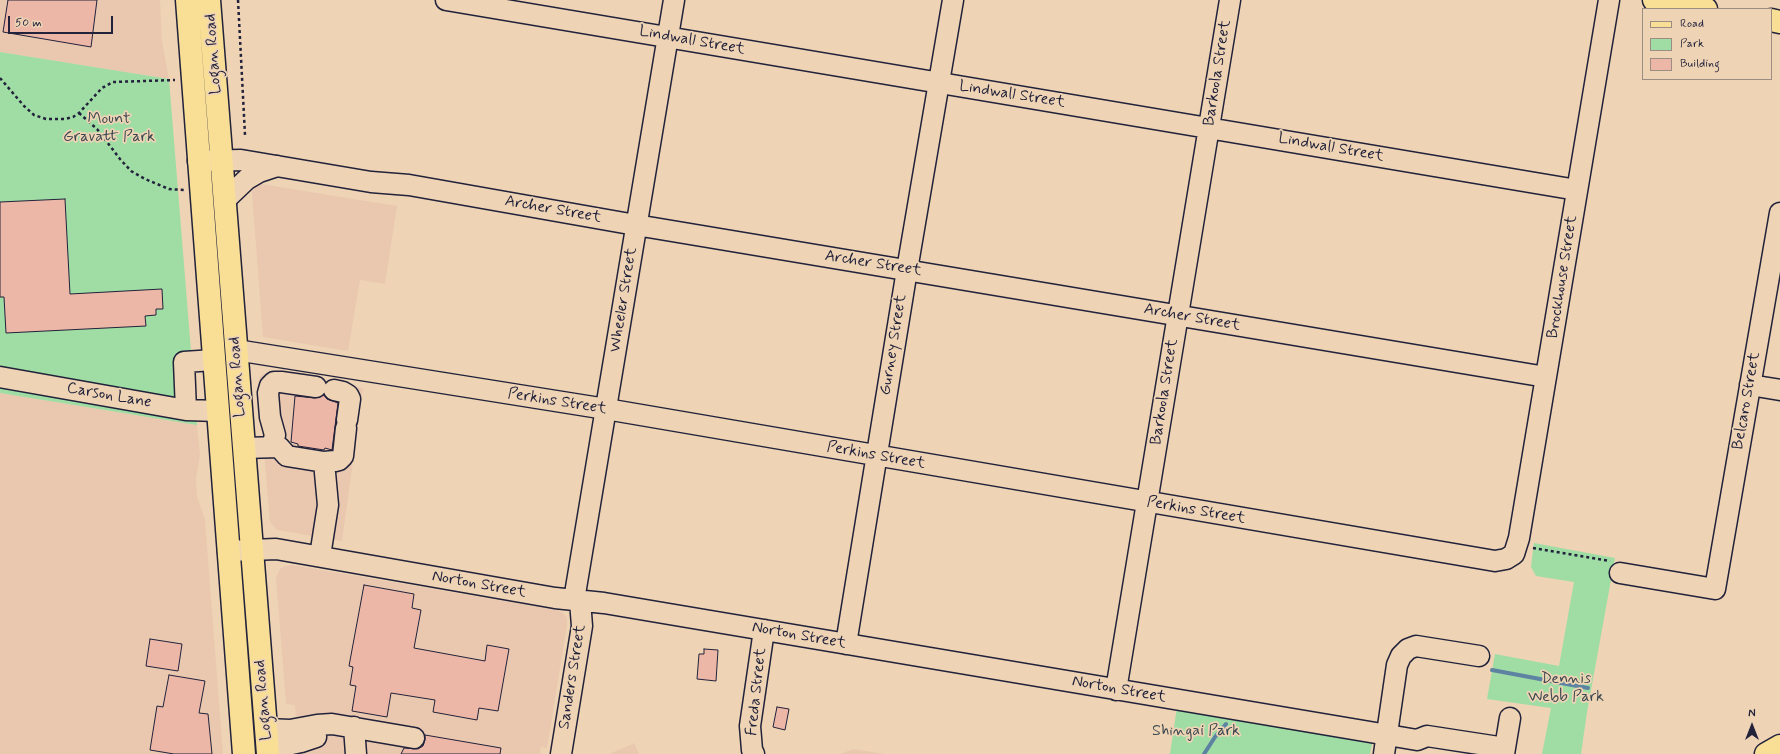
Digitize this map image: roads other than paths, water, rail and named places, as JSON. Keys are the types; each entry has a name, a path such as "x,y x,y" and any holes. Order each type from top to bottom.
{"main road":[{"name":"Logan Road","path":"187,0 244,754"},
{"name":"Logan Road","path":"209,0 268,744"},
{"path":"1654,0 1700,8"},
{"path":"1766,754 1780,746"}],"street":[{"name":"Lindwall Street","path":"446,0 1577,190"},
{"name":"Wheeler Street","path":"577,600 606,410 674,0"},
{"name":"Gurney Street","path":"846,644 952,0"},
{"name":"Barkoola Street","path":"1116,690 1230,0"},
{"name":"Brockhouse Street","path":"1520,550 1519,538 1608,0"},
{"name":"Archer Street","path":"198,161 241,160 371,182 416,186 636,225 1546,377"},
{"path":"225,200 247,179 259,172 278,166"},
{"name":"Belcaro Street","path":"1620,573 1715,589 1780,213"},
{"name":"Perkins Street","path":"236,350 606,410 1496,561 1506,560 1520,550"},
{"path":"186,410 184,362 214,360"},
{"name":"Carson Lane","path":"0,377 186,410 218,411"},
{"path":"244,448 284,453 324,462 335,461 341,458 350,399 348,395 343,392 325,388 281,382 272,384 268,393 270,417 275,435 284,453"},
{"path":"1750,385 1780,390"},
{"path":"320,556 328,505 324,462"},
{"name":"Norton Street","path":"228,551 276,549 364,565 764,630 1116,690 1380,740 1417,740 1427,736 1505,751"},
{"name":"Sanders Street","path":"561,754 582,626 577,600"},
{"name":"Freda Street","path":"754,754 752,750 750,726 764,630"},
{"path":"1380,740 1397,665 1401,656 1408,649 1416,646 1479,656"},
{"path":"1505,751 1510,718"},
{"path":"268,744 290,730 317,724 332,724 355,739 412,742"}],"waterway":[{"path":"1492,670 1588,688"},
{"path":"1204,754 1226,724"}],"park label":[{"name":"Mount Gravatt Park","path":"109,129"},
{"name":"Dennis Webb Park","path":"1566,689"},
{"name":"Shingai Park","path":"1196,732"}]}
